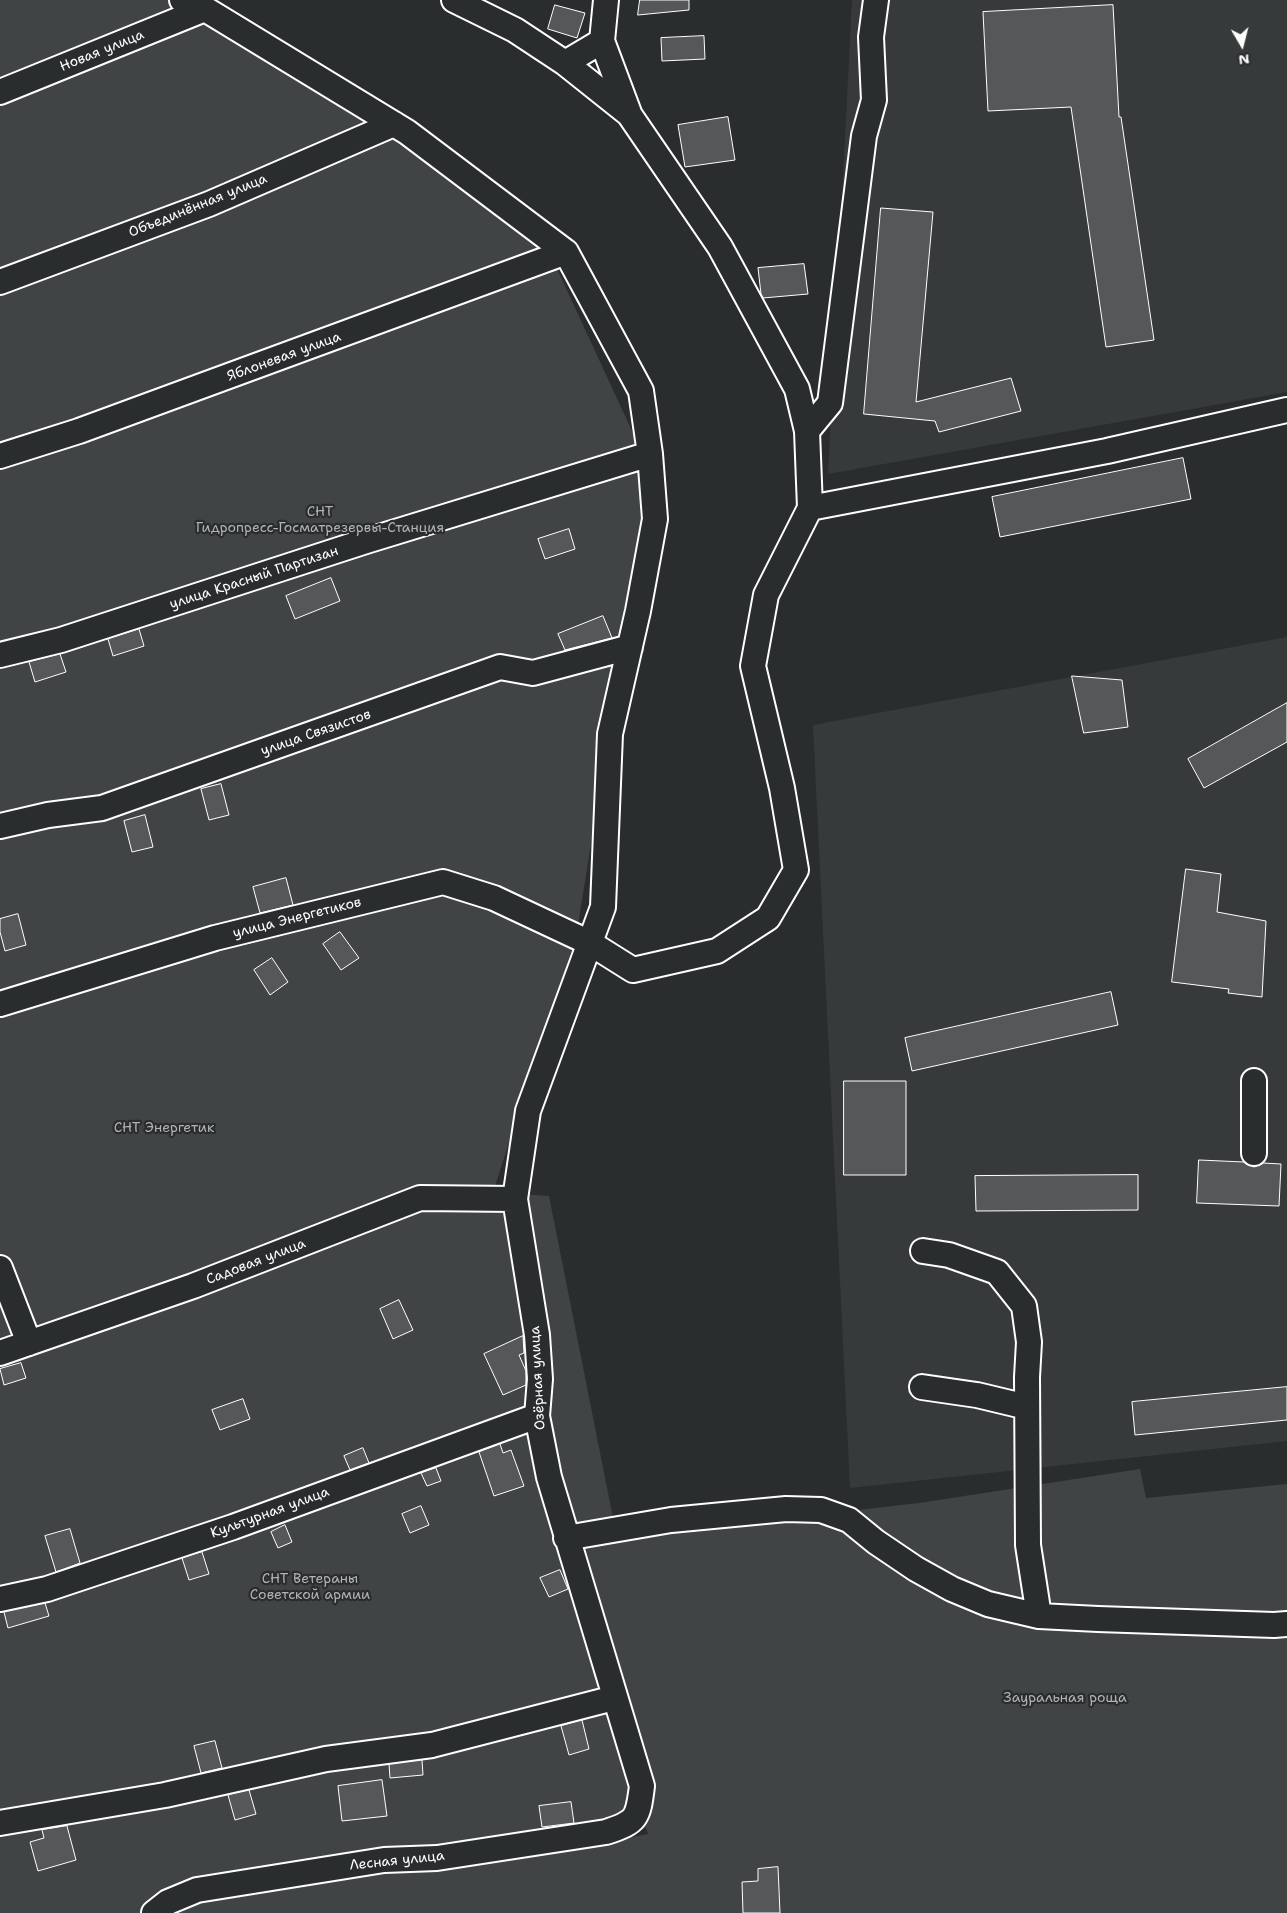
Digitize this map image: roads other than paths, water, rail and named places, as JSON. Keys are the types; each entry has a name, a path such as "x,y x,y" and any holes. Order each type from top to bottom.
{"street":[{"path":"182,0 204,9 394,124 566,252"},
{"path":"454,0 515,30 565,63 629,114"},
{"path":"606,0 602,41 629,114 720,247 797,389 807,431 810,508 1107,451 1287,410"},
{"path":"807,431 830,403 864,136 874,100 872,37 876,0"},
{"name":"Новая улица","path":"0,92 204,9"},
{"path":"565,63 602,41"},
{"name":"Объединённая улица","path":"0,282 209,204 394,124"},
{"name":"Озёрная улица","path":"566,252 641,391 650,454 655,519 630,647 610,734 603,908 528,1111 516,1199 537,1335 540,1379 537,1416 549,1477 614,1698 633,1750 642,1786 639,1811"},
{"name":"Яблоневая улица","path":"0,456 98,425 566,252"},
{"name":"улица Красный Партизан","path":"0,655 61,640 366,541 650,454"},
{"name":"улица Энергетиков","path":"0,1004 215,938 443,882 494,898 590,943 633,970 717,951 768,918 796,870 782,788 753,666 766,596 810,508"},
{"name":"улица Связистов","path":"0,826 48,815 102,808 500,666 533,673 630,647"},
{"path":"1254,1081 1254,1153"},
{"name":"Садовая улица","path":"0,1353 193,1286 420,1198 516,1199"},
{"path":"923,1251 949,1255 997,1272 1024,1306 1029,1342 1027,1407 1028,1545 1039,1616"},
{"path":"0,1268 29,1343"},
{"path":"922,1387 977,1395 1027,1407"},
{"name":"Культурная улица","path":"0,1599 47,1589 233,1527 537,1416"},
{"path":"566,1538 671,1520 786,1510 821,1510 849,1520 876,1542 916,1569 952,1589 988,1604 1039,1616 1287,1624"},
{"path":"0,1822 165,1795 326,1759 432,1745 614,1698"},
{"name":"Лесная улица","path":"154,1913 168,1902 197,1890 384,1860 437,1858 606,1832 628,1825 639,1811"}],"park label":[{"name":"СНТ Гидропресс-Госматрезервы-Станция","path":"320,520"},
{"name":"СНТ Энергетик","path":"164,1128"},
{"name":"СНТ Ветераны Советской армии","path":"310,1588"},
{"name":"Зауральная роща","path":"1065,1698"}]}
